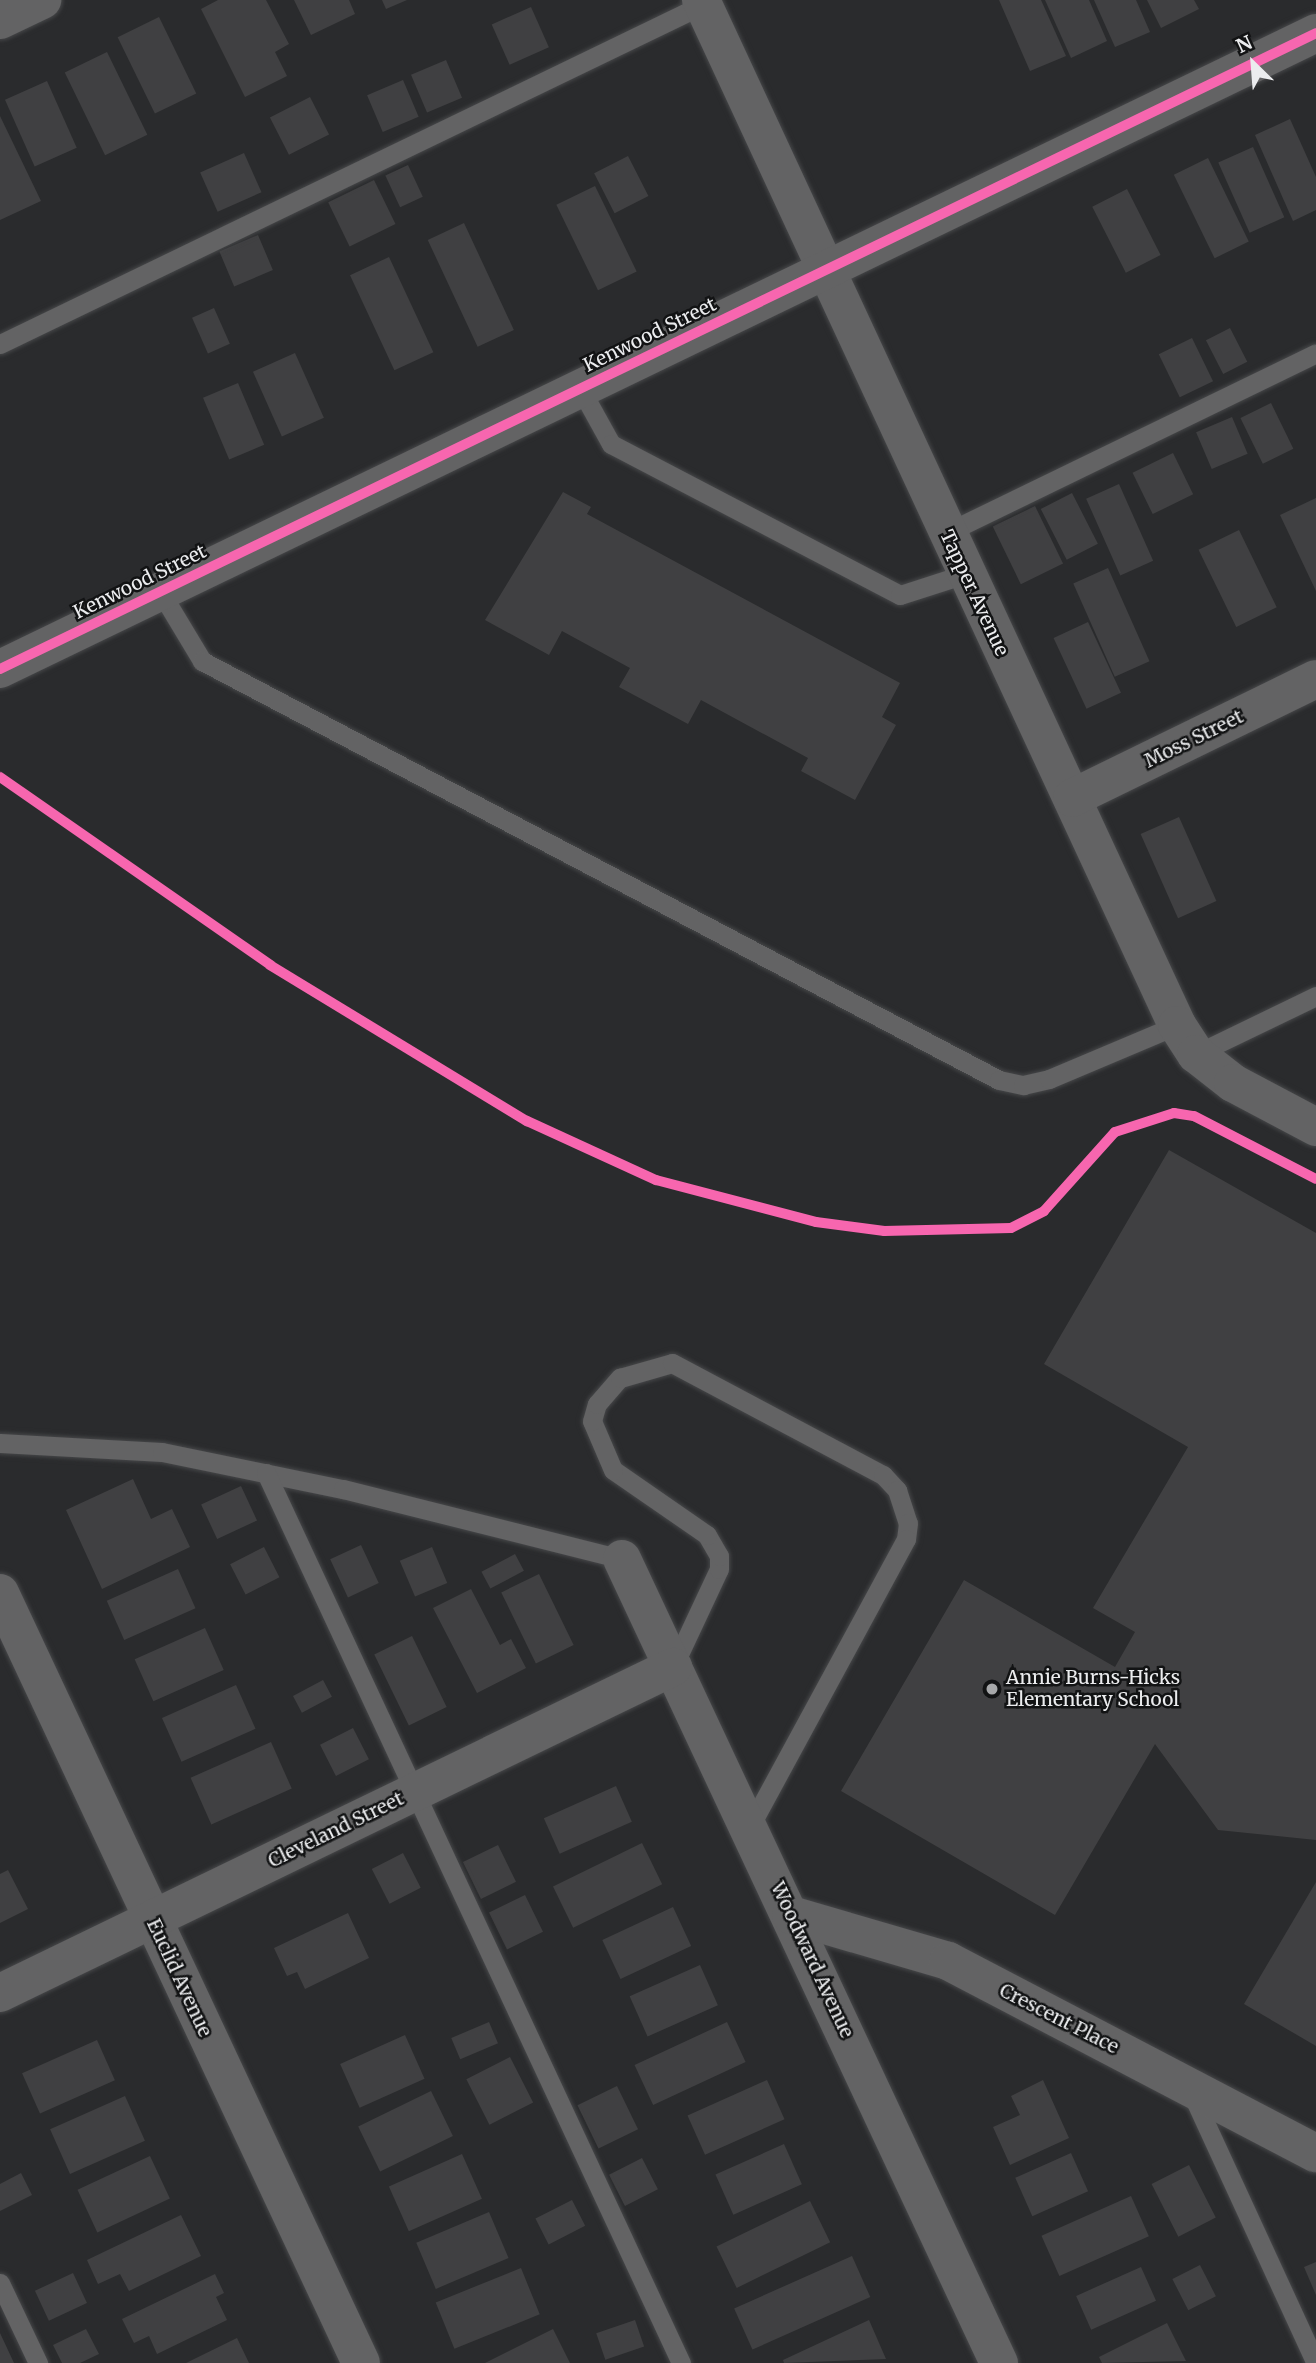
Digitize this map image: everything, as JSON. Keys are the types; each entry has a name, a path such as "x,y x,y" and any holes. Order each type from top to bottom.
{"street":[{"path":"0,20 41,0"},
{"name":"Tapper Avenue","path":"705,1 965,574 1187,1040 1233,1083 1316,1127"},
{"name":"Kenwood Street","path":"0,669 1316,33"},
{"name":"Moss Street","path":"1072,798 1316,679"},
{"name":"Woodward Avenue","path":"622,1559 791,1914 999,2363"},
{"name":"Euclid Avenue","path":"0,1592 361,2363"},
{"name":"Cleveland Street","path":"0,1993 673,1667"},
{"name":"Crescent Place","path":"791,1914 948,1961 1316,2152"}],"lane":[{"path":"0,344 705,1"},
{"path":"946,533 1316,353"},
{"path":"580,388 611,444 900,595 965,574"},
{"path":"160,591 202,661 999,1080 1023,1085 1049,1079 1187,1040 1316,996"},
{"path":"673,1667 719,1569 719,1556 707,1535 613,1470 592,1421 597,1404 620,1378 672,1363 687,1366 883,1475 897,1490 908,1523 906,1539 749,1828"},
{"path":"0,1443 162,1452 266,1474 622,1559"},
{"path":"266,1474 681,2363"},
{"path":"1188,2086 1316,2363"},
{"path":"0,2283 37,2363"}],"building":[{"path":"218,0 266,0 289,44 275,52 287,76 245,97 201,9"},
{"path":"294,0 349,0 355,14 311,35"},
{"path":"382,0 407,0 386,9"},
{"path":"999,0 1041,0 1066,56 1030,71"},
{"path":"1045,0 1089,0 1107,41 1071,58"},
{"path":"1094,0 1136,0 1150,32 1115,47"},
{"path":"1147,0 1194,0 1199,9 1161,28"},
{"path":"531,7 549,47 510,65 492,24"},
{"path":"159,17 196,93 155,114 118,37"},
{"path":"107,52 147,135 105,155 65,73"},
{"path":"446,60 462,98 427,113 411,75"},
{"path":"403,80 419,117 383,132 367,95"},
{"path":"47,81 77,148 35,166 5,100"},
{"path":"310,97 329,134 289,155 270,117"},
{"path":"0,116 41,201 0,220"},
{"path":"1290,119 1316,177 1316,210 1293,221 1255,135"},
{"path":"1253,147 1284,217 1250,233 1218,162"},
{"path":"244,153 261,192 218,212 200,173"},
{"path":"628,156 648,196 615,213 594,173"},
{"path":"1208,158 1249,242 1215,258 1174,175"},
{"path":"408,165 423,197 400,207 385,176"},
{"path":"374,180 395,224 350,246 328,202"},
{"path":"595,186 637,271 598,290 556,205"},
{"path":"1127,189 1161,255 1126,273 1092,207"},
{"path":"464,223 514,330 478,347 428,240"},
{"path":"258,235 273,270 234,286 219,251"},
{"path":"389,257 433,352 394,370 350,275"},
{"path":"214,308 230,344 208,353 192,318"},
{"path":"1230,328 1247,362 1223,374 1206,340"},
{"path":"1192,338 1213,381 1180,397 1159,354"},
{"path":"295,353 324,418 282,437 253,372"},
{"path":"238,383 264,445 229,460 203,398"},
{"path":"1271,403 1293,449 1263,464 1240,418"},
{"path":"1232,417 1248,454 1212,469 1196,432"},
{"path":"1173,453 1193,494 1153,514 1133,473"},
{"path":"1119,484 1153,561 1120,575 1086,499"},
{"path":"563,492 591,507 587,514 900,683 882,717 896,725 855,800 801,771 808,758 701,700 688,724 619,687 630,668 562,631 549,655 485,620"},
{"path":"1072,493 1098,544 1067,560 1041,509"},
{"path":"1316,498 1316,591 1280,515"},
{"path":"1035,506 1063,564 1021,584 993,527"},
{"path":"1239,530 1277,607 1236,627 1199,550"},
{"path":"1108,568 1149,661 1115,677 1073,583"},
{"path":"1088,622 1121,693 1087,709 1054,638"},
{"path":"1179,817 1216,901 1178,918 1141,834"},
{"path":"1169,1150 1316,1233 1316,1840 1218,1830 1155,1744 1055,1915 841,1791 964,1580 1115,1667 1135,1632 1093,1608 1188,1447 1044,1364"},
{"path":"133,1479 151,1519 172,1509 190,1547 102,1589 66,1510"},
{"path":"241,1486 257,1520 217,1539 201,1505"},
{"path":"361,1545 379,1583 348,1597 330,1559"},
{"path":"264,1547 279,1577 246,1595 230,1564"},
{"path":"432,1547 447,1583 415,1597 400,1561"},
{"path":"515,1554 524,1571 490,1589 481,1572"},
{"path":"178,1569 195,1608 124,1640 107,1601"},
{"path":"539,1574 574,1645 536,1663 501,1592"},
{"path":"471,1589 500,1645 511,1639 526,1668 477,1693 433,1608"},
{"path":"205,1628 224,1670 153,1701 135,1659"},
{"path":"412,1636 447,1707 409,1725 374,1654"},
{"path":"323,1680 332,1697 302,1713 293,1696"},
{"path":"236,1685 256,1729 182,1762 162,1718"},
{"path":"353,1728 369,1759 336,1776 320,1745"},
{"path":"271,1742 292,1789 211,1824 191,1778"},
{"path":"616,1786 632,1822 560,1854 544,1818"},
{"path":"642,1843 662,1884 573,1928 553,1886"},
{"path":"498,1845 516,1882 481,1899 463,1862"},
{"path":"403,1853 421,1888 390,1904 372,1869"},
{"path":"8,1870 28,1909 0,1923 0,1874"},
{"path":"1316,1882 1316,2046 1244,2004"},
{"path":"525,1895 543,1932 507,1949 489,1913"},
{"path":"673,1907 691,1946 620,1979 602,1940"},
{"path":"348,1913 369,1958 305,1989 297,1972 287,1976 274,1948"},
{"path":"700,1965 718,2005 648,2037 630,1996"},
{"path":"489,2022 498,2043 460,2059 451,2038"},
{"path":"727,2022 746,2062 653,2105 635,2065"},
{"path":"405,2035 425,2079 360,2108 340,2064"},
{"path":"97,2040 115,2080 40,2114 22,2073"},
{"path":"510,2057 533,2102 489,2125 466,2079"},
{"path":"767,2080 784,2119 705,2155 688,2115"},
{"path":"1043,2080 1069,2138 1010,2165 993,2127 1020,2115 1011,2096"},
{"path":"617,2086 638,2129 598,2148 577,2105"},
{"path":"431,2091 453,2136 380,2171 358,2127"},
{"path":"125,2096 145,2141 70,2174 50,2129"},
{"path":"784,2144 802,2184 733,2215 715,2175"},
{"path":"1071,2153 1088,2191 1032,2216 1015,2178"},
{"path":"462,2154 482,2199 409,2231 389,2187"},
{"path":"150,2156 170,2199 97,2232 77,2190"},
{"path":"642,2158 658,2189 625,2206 609,2175"},
{"path":"1189,2165 1216,2218 1178,2237 1152,2184"},
{"path":"21,2173 32,2195 0,2211 0,2184"},
{"path":"1131,2196 1149,2236 1059,2276 1041,2236"},
{"path":"572,2200 585,2226 549,2244 535,2219"},
{"path":"810,2201 830,2242 737,2288 717,2247"},
{"path":"489,2212 509,2258 436,2289 416,2243"},
{"path":"181,2215 201,2256 129,2291 120,2274 98,2284 87,2260"},
{"path":"852,2256 870,2297 752,2350 734,2308"},
{"path":"1316,2262 1316,2295 1304,2267"},
{"path":"1200,2265 1216,2296 1188,2310 1172,2279"},
{"path":"1141,2267 1156,2301 1091,2330 1076,2296"},
{"path":"521,2268 540,2314 454,2349 436,2302"},
{"path":"73,2273 87,2303 49,2321 35,2291"},
{"path":"215,2274 224,2293 216,2297 227,2320 157,2354 149,2336 134,2343 122,2319"},
{"path":"635,2320 644,2346 605,2360 596,2333"},
{"path":"869,2320 886,2359 784,2363 783,2360"},
{"path":"1167,2323 1186,2361 1102,2363 1099,2357"},
{"path":"86,2329 99,2354 80,2363 62,2363 53,2345"},
{"path":"553,2329 570,2363 485,2363"},
{"path":"0,2333 14,2363 0,2363"},
{"path":"237,2338 249,2363 186,2363"}],"cycle path":[{"path":"0,669 1316,33"},
{"path":"0,777 270,965 527,1121 656,1180 816,1222 884,1231 1011,1228 1044,1211 1115,1132 1174,1113 1194,1116 1316,1179"}],"place":[{"name":"Annie Burns-Hicks Elementary School","path":"992,1689"}]}
